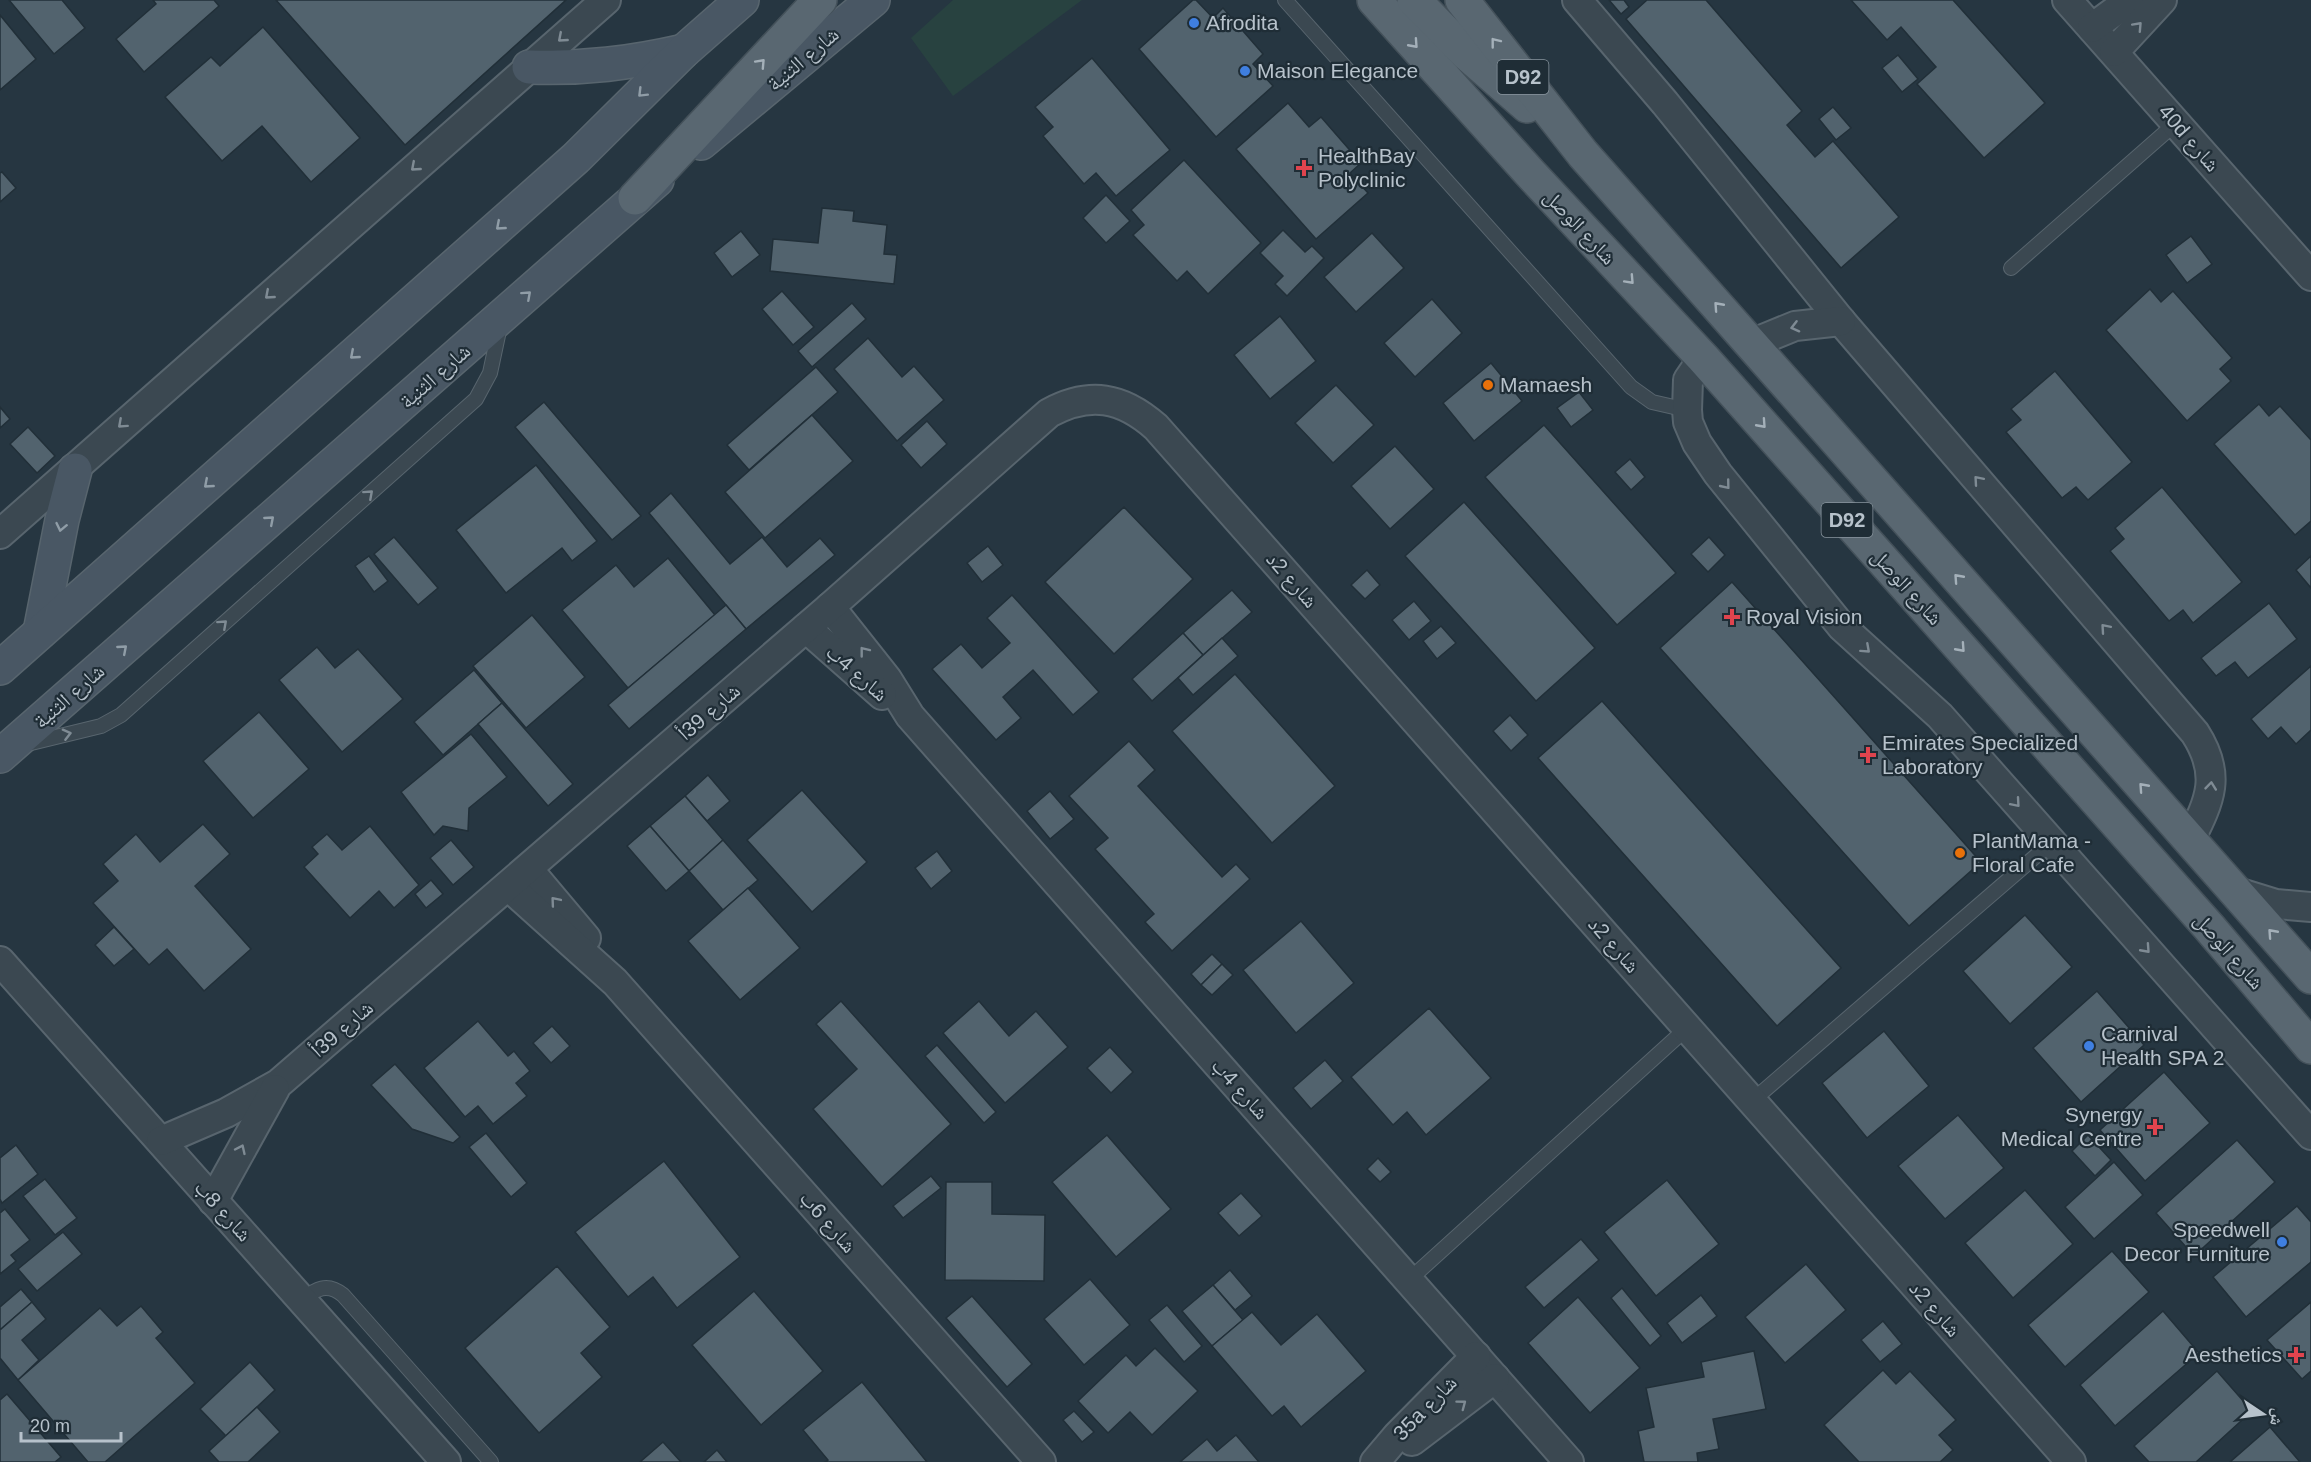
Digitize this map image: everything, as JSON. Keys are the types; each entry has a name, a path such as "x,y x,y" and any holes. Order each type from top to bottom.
{"main road":[{"path":"0,668 576,158 684,51 742,0"},
{"path":"635,198 820,0"},
{"name":"شارع الثنية","path":"5,752 635,198 873,0"},
{"name":"شارع الوصل","path":"1374,0 1530,173 1703,358 2201,918 2311,1047"},
{"path":"1414,0 1466,53 1583,154"},
{"name":"شارع الوصل","path":"1462,0 1583,154 2311,977"},
{"path":"529,67 580,68 614,65 684,51"},
{"path":"40,632 62,520 75,470"}],"street":[{"path":"0,534 606,0"},
{"path":"1578,0 1841,321 2195,733 2204,746 2212,776 2207,806 2190,840"},
{"name":"40d شارع","path":"2067,0 2311,276"},
{"path":"2092,28 2130,0"},
{"path":"2114,52 2162,0"},
{"path":"1751,344 1795,326 1841,321"},
{"path":"1703,358 1688,380 1687,410 1688,422 1705,458 1830,613 1856,640 1925,700 2311,1135"},
{"name":"شارع 39أ","path":"160,1141 226,1113 278,1084 806,628 1048,413 1077,401 1108,400 1142,415 1156,427"},
{"name":"شارع 2د","path":"1156,427 2071,1462"},
{"name":"شارع 4ب","path":"830,607 887,680 910,716 1569,1462"},
{"name":"شارع 4ب","path":"806,628 892,704 910,716"},
{"name":"شارع 6ب","path":"518,878 615,982 1041,1462"},
{"path":"2234,891 2277,904 2311,907"},
{"name":"شارع 8ب","path":"0,961 446,1462"},
{"name":"شارع 39أ","path":"213,1200 278,1084"},
{"name":"35a شارع","path":"1375,1462 1397,1436 1476,1356"},
{"name":"35a شارع","path":"1380,1462 1496,1378"}],"lane":[{"path":"1285,0 1631,387 1652,402 1687,410"},
{"path":"2011,268 2176,123"},
{"path":"5,752 101,726 121,715 476,399 490,374 501,318"},
{"path":"1752,1101 2052,843"},
{"path":"1409,1280 1687,1028"},
{"path":"302,1300 317,1288 338,1290 491,1462"}],"green space":[{"path":"953,0 1082,0 953,96 911,38"}],"building":[{"path":"9,0 62,0 85,28 54,54"},
{"path":"153,0 214,0 219,6 144,72 116,39 156,4"},
{"path":"276,0 566,0 405,145"},
{"path":"1193,0 1196,0 1213,18 1223,8 1263,54 1253,64 1273,86 1216,137 1139,49"},
{"path":"1609,0 1624,0 1629,7 1621,14"},
{"path":"1647,0 1706,0 1802,111 1787,125 1815,157 1833,141 1899,217 1841,268 1626,19"},
{"path":"1851,0 1953,0 2045,103 1984,158 1917,84 1936,67 1901,27 1887,40"},
{"path":"0,15 36,59 0,90"},
{"path":"263,27 360,138 311,182 262,126 222,161 165,97 211,57 220,66"},
{"path":"1898,55 1918,79 1902,92 1882,68"},
{"path":"1092,58 1170,150 1116,196 1096,173 1084,184 1043,136 1053,127 1035,107"},
{"name":"HealthBay Polyclinic","path":"1288,103 1309,127 1321,117 1361,163 1350,173 1368,193 1316,239 1236,149"},
{"path":"1833,107 1851,128 1836,140 1819,119"},
{"path":"1184,160 1261,243 1208,294 1187,271 1177,281 1133,235 1144,225 1131,210"},
{"path":"2,172 16,188 0,202 0,173"},
{"path":"1106,195 1130,221 1106,243 1083,218"},
{"path":"822,208 854,211 853,221 887,225 884,254 897,255 894,284 770,271 773,239 818,243"},
{"path":"1283,230 1305,252 1312,246 1324,258 1287,296 1275,284 1283,276 1260,253"},
{"path":"741,231 760,255 732,277 714,253"},
{"path":"1372,233 1404,268 1356,312 1324,277"},
{"path":"2191,236 2212,264 2187,283 2166,255"},
{"path":"2150,289 2161,302 2173,291 2232,358 2220,369 2231,381 2187,421 2106,330"},
{"path":"782,291 814,327 793,345 762,309"},
{"path":"1432,299 1462,333 1415,377 1384,343"},
{"path":"852,303 866,319 812,367 798,351"},
{"path":"1280,316 1316,361 1270,399 1234,355"},
{"path":"868,338 902,377 914,366 944,400 897,441 834,369"},
{"path":"1491,363 1522,401 1474,441 1443,403"},
{"path":"816,367 838,392 749,470 727,445"},
{"path":"2055,371 2132,462 2088,500 2076,487 2062,498 2006,432 2021,420 2011,409"},
{"path":"1336,385 1374,425 1333,463 1295,423"},
{"path":"1579,392 1593,410 1571,427 1557,408"},
{"path":"544,402 641,516 612,540 515,427"},
{"path":"2259,404 2269,416 2280,406 2311,440 2311,521 2295,535 2214,444"},
{"path":"0,407 10,419 0,428"},
{"path":"812,415 853,461 765,538 725,492"},
{"path":"927,421 947,444 921,468 901,445"},
{"path":"1544,425 1676,573 1617,625 1485,477"},
{"path":"28,427 55,456 37,473 10,444"},
{"path":"1395,446 1434,489 1390,529 1351,486"},
{"path":"1630,459 1645,477 1631,490 1615,472"},
{"path":"536,465 597,541 572,561 562,548 506,593 456,530"},
{"path":"2162,487 2242,582 2193,623 2183,610 2169,621 2110,551 2124,539 2115,528"},
{"path":"671,493 730,564 762,537 787,567 820,538 835,555 746,629 649,513"},
{"path":"1464,502 1595,648 1536,701 1405,556"},
{"path":"1124,507 1193,579 1114,654 1045,582"},
{"path":"394,537 438,588 418,605 374,554"},
{"path":"1709,537 1725,555 1708,572 1691,554"},
{"path":"988,546 1003,565 982,582 967,563"},
{"path":"369,556 388,581 374,592 355,566"},
{"path":"2311,556 2311,588 2296,570"},
{"path":"668,558 715,615 628,688 562,610 616,565 634,587"},
{"path":"1367,570 1380,585 1365,599 1351,585"},
{"path":"1732,582 1981,862 1909,926 1660,648"},
{"path":"1232,590 1252,612 1203,655 1183,633"},
{"path":"1012,595 1099,692 1073,715 1033,670 1003,697 1021,718 996,740 932,669 961,644 982,668 1010,643 987,618"},
{"path":"1414,601 1431,621 1409,640 1392,620"},
{"path":"2269,603 2297,639 2248,678 2235,662 2216,676 2201,658"},
{"path":"726,605 746,629 629,729 608,705"},
{"path":"532,615 585,677 526,728 473,666"},
{"path":"1441,626 1456,643 1437,659 1423,641"},
{"path":"1183,633 1203,655 1152,701 1132,679"},
{"path":"1222,638 1238,656 1193,695 1178,678"},
{"path":"317,647 335,668 358,649 403,699 342,752 279,680"},
{"path":"2311,666 2311,730 2296,744 2281,727 2268,739 2251,719"},
{"path":"474,670 502,703 443,755 414,722"},
{"path":"1235,674 1335,786 1272,843 1172,731"},
{"path":"1602,701 1841,968 1777,1026 1538,758"},
{"path":"502,703 573,784 548,806 478,724"},
{"path":"259,712 309,769 253,818 203,761"},
{"path":"1510,715 1528,735 1511,751 1493,731"},
{"path":"471,734 507,777 469,808 468,831 443,826 434,835 401,792"},
{"path":"1129,741 1155,770 1138,786 1222,877 1236,864 1250,879 1172,951 1145,922 1154,914 1095,849 1108,838 1069,796"},
{"path":"708,775 730,801 707,821 685,796"},
{"path":"802,790 867,862 812,912 747,840"},
{"path":"1050,791 1074,819 1050,839 1027,811"},
{"path":"685,796 723,840 689,871 650,826"},
{"path":"203,824 230,854 195,886 251,949 204,991 167,949 149,965 93,903 118,881 103,864 136,834 160,862"},
{"path":"370,826 419,885 394,908 379,891 350,918 304,867 318,854 312,847 327,834 342,850"},
{"path":"650,826 689,871 666,891 627,846"},
{"path":"451,840 474,867 453,885 430,858"},
{"path":"723,840 758,880 723,910 689,871"},
{"path":"937,851 952,871 931,889 915,868"},
{"path":"431,880 443,894 426,908 415,894"},
{"path":"748,888 800,948 740,1000 688,941"},
{"path":"2025,915 2072,967 2010,1024 1963,971"},
{"path":"1301,921 1354,983 1296,1033 1243,970"},
{"path":"114,927 134,949 114,966 95,945"},
{"path":"1212,954 1222,964 1201,985 1191,974"},
{"path":"1222,964 1233,975 1212,995 1201,985"},
{"name":"Carnival Health SPA 2","path":"2097,991 2144,1045 2081,1102 2033,1048"},
{"path":"841,1001 951,1124 882,1187 813,1109 857,1069 816,1024"},
{"path":"979,1001 1009,1036 1036,1011 1068,1047 1005,1103 943,1033"},
{"path":"1429,1008 1491,1078 1426,1135 1407,1112 1393,1125 1351,1077"},
{"path":"478,1021 508,1056 514,1051 530,1071 516,1083 527,1096 493,1124 478,1106 465,1117 424,1068"},
{"path":"552,1026 570,1046 551,1063 533,1043"},
{"path":"1884,1031 1929,1086 1867,1138 1822,1083"},
{"path":"937,1045 996,1112 984,1123 925,1056"},
{"path":"1110,1047 1133,1072 1111,1093 1087,1068"},
{"path":"1325,1060 1343,1081 1311,1109 1293,1088"},
{"path":"395,1064 460,1137 453,1143 412,1129 371,1085"},
{"name":"Synergy Medical Centre","path":"2164,1072 2210,1123 2145,1181 2100,1130"},
{"path":"1958,1115 2004,1168 1945,1219 1898,1166"},
{"path":"486,1133 527,1183 511,1197 469,1147"},
{"path":"1107,1135 1171,1209 1116,1257 1052,1182"},
{"path":"2088,1135 2111,1160 2095,1176 2072,1151"},
{"path":"2237,1140 2275,1182 2194,1256 2156,1213"},
{"path":"16,1145 38,1174 2,1203 0,1199 0,1158"},
{"path":"1378,1158 1391,1172 1380,1182 1367,1169"},
{"path":"664,1161 740,1257 677,1308 653,1277 628,1297 575,1232"},
{"path":"2114,1162 2143,1195 2094,1239 2065,1207"},
{"path":"931,1176 941,1188 903,1218 893,1206"},
{"path":"45,1179 77,1218 55,1235 23,1196"},
{"path":"1667,1180 1719,1244 1656,1296 1604,1232"},
{"path":"946,1182 992,1182 992,1214 1045,1215 1044,1281 945,1280"},
{"path":"2025,1190 2073,1244 2013,1298 1965,1243"},
{"path":"1241,1193 1262,1216 1239,1236 1218,1213"},
{"name":"Speedwell Decor Furniture","path":"2297,1206 2311,1222 2311,1262 2246,1317 2213,1277"},
{"path":"5,1209 30,1240 11,1255 16,1261 0,1274 0,1213"},
{"path":"63,1232 82,1254 37,1291 18,1269"},
{"path":"1581,1239 1599,1260 1544,1308 1525,1287"},
{"path":"2112,1251 2149,1292 2065,1367 2028,1325"},
{"path":"1806,1264 1846,1310 1785,1363 1745,1317"},
{"path":"557,1266 610,1327 581,1353 602,1377 539,1433 465,1348"},
{"path":"1230,1270 1252,1296 1235,1310 1213,1285"},
{"path":"1090,1279 1130,1325 1084,1365 1044,1319"},
{"path":"1213,1285 1243,1320 1212,1346 1182,1311"},
{"path":"1622,1288 1661,1336 1650,1346 1611,1298"},
{"path":"21,1289 32,1302 0,1330 0,1307"},
{"path":"754,1291 823,1371 761,1425 692,1345"},
{"path":"1701,1295 1717,1316 1682,1343 1667,1323"},
{"path":"972,1296 1032,1364 1007,1387 946,1318"},
{"path":"1578,1297 1640,1368 1590,1413 1528,1343"},
{"path":"32,1302 46,1319 22,1340 39,1360 18,1380 0,1358 0,1330"},
{"name":"Aesthetics","path":"2311,1302 2311,1371 2302,1379 2267,1340"},
{"path":"1167,1305 1202,1346 1184,1362 1149,1320"},
{"path":"141,1306 163,1332 156,1338 195,1383 105,1462 88,1462 18,1380 100,1308 117,1326"},
{"path":"2163,1311 2199,1353 2115,1426 2080,1385"},
{"path":"1252,1312 1281,1345 1317,1314 1366,1371 1301,1427 1284,1406 1272,1416 1212,1346"},
{"path":"1883,1321 1902,1344 1880,1362 1861,1340"},
{"path":"1155,1348 1198,1391 1152,1435 1130,1412 1108,1433 1078,1401 1126,1355 1136,1366"},
{"path":"1754,1351 1766,1409 1713,1419 1719,1449 1697,1453 1698,1462 1644,1462 1638,1431 1654,1427 1646,1388 1704,1377 1701,1362"},
{"path":"250,1362 275,1390 226,1436 200,1409"},
{"path":"1883,1370 1896,1384 1910,1371 1956,1420 1939,1435 1953,1450 1940,1462 1859,1462 1824,1425"},
{"path":"2217,1371 2252,1411 2196,1462 2149,1462 2134,1446"},
{"path":"862,1382 927,1462 825,1462 828,1460 803,1430"},
{"path":"7,1394 61,1457 55,1462 0,1462 0,1400"},
{"path":"257,1407 280,1432 248,1462 219,1462 209,1451"},
{"path":"1074,1411 1094,1432 1082,1442 1063,1420"},
{"path":"2270,1427 2300,1462 2230,1462"},
{"path":"1236,1435 1259,1462 1180,1462 1207,1439 1217,1451"},
{"path":"663,1442 681,1462 640,1462"},
{"path":"717,1450 727,1462 704,1462"}],"place":[{"name":"Afrodita","path":"1194,23"},
{"name":"Maison Elegance","path":"1245,71"},
{"name":"HealthBay Polyclinic","path":"1304,168"},
{"name":"Mamaesh","path":"1488,385"},
{"name":"Royal Vision","path":"1732,617"},
{"name":"Emirates Specialized Laboratory","path":"1868,755"},
{"name":"PlantMama - Floral Cafe","path":"1960,853"},
{"name":"Carnival Health SPA 2","path":"2089,1046"},
{"name":"Synergy Medical Centre","path":"2155,1127"},
{"name":"Speedwell Decor Furniture","path":"2282,1242"},
{"name":"Aesthetics","path":"2296,1355"}]}
